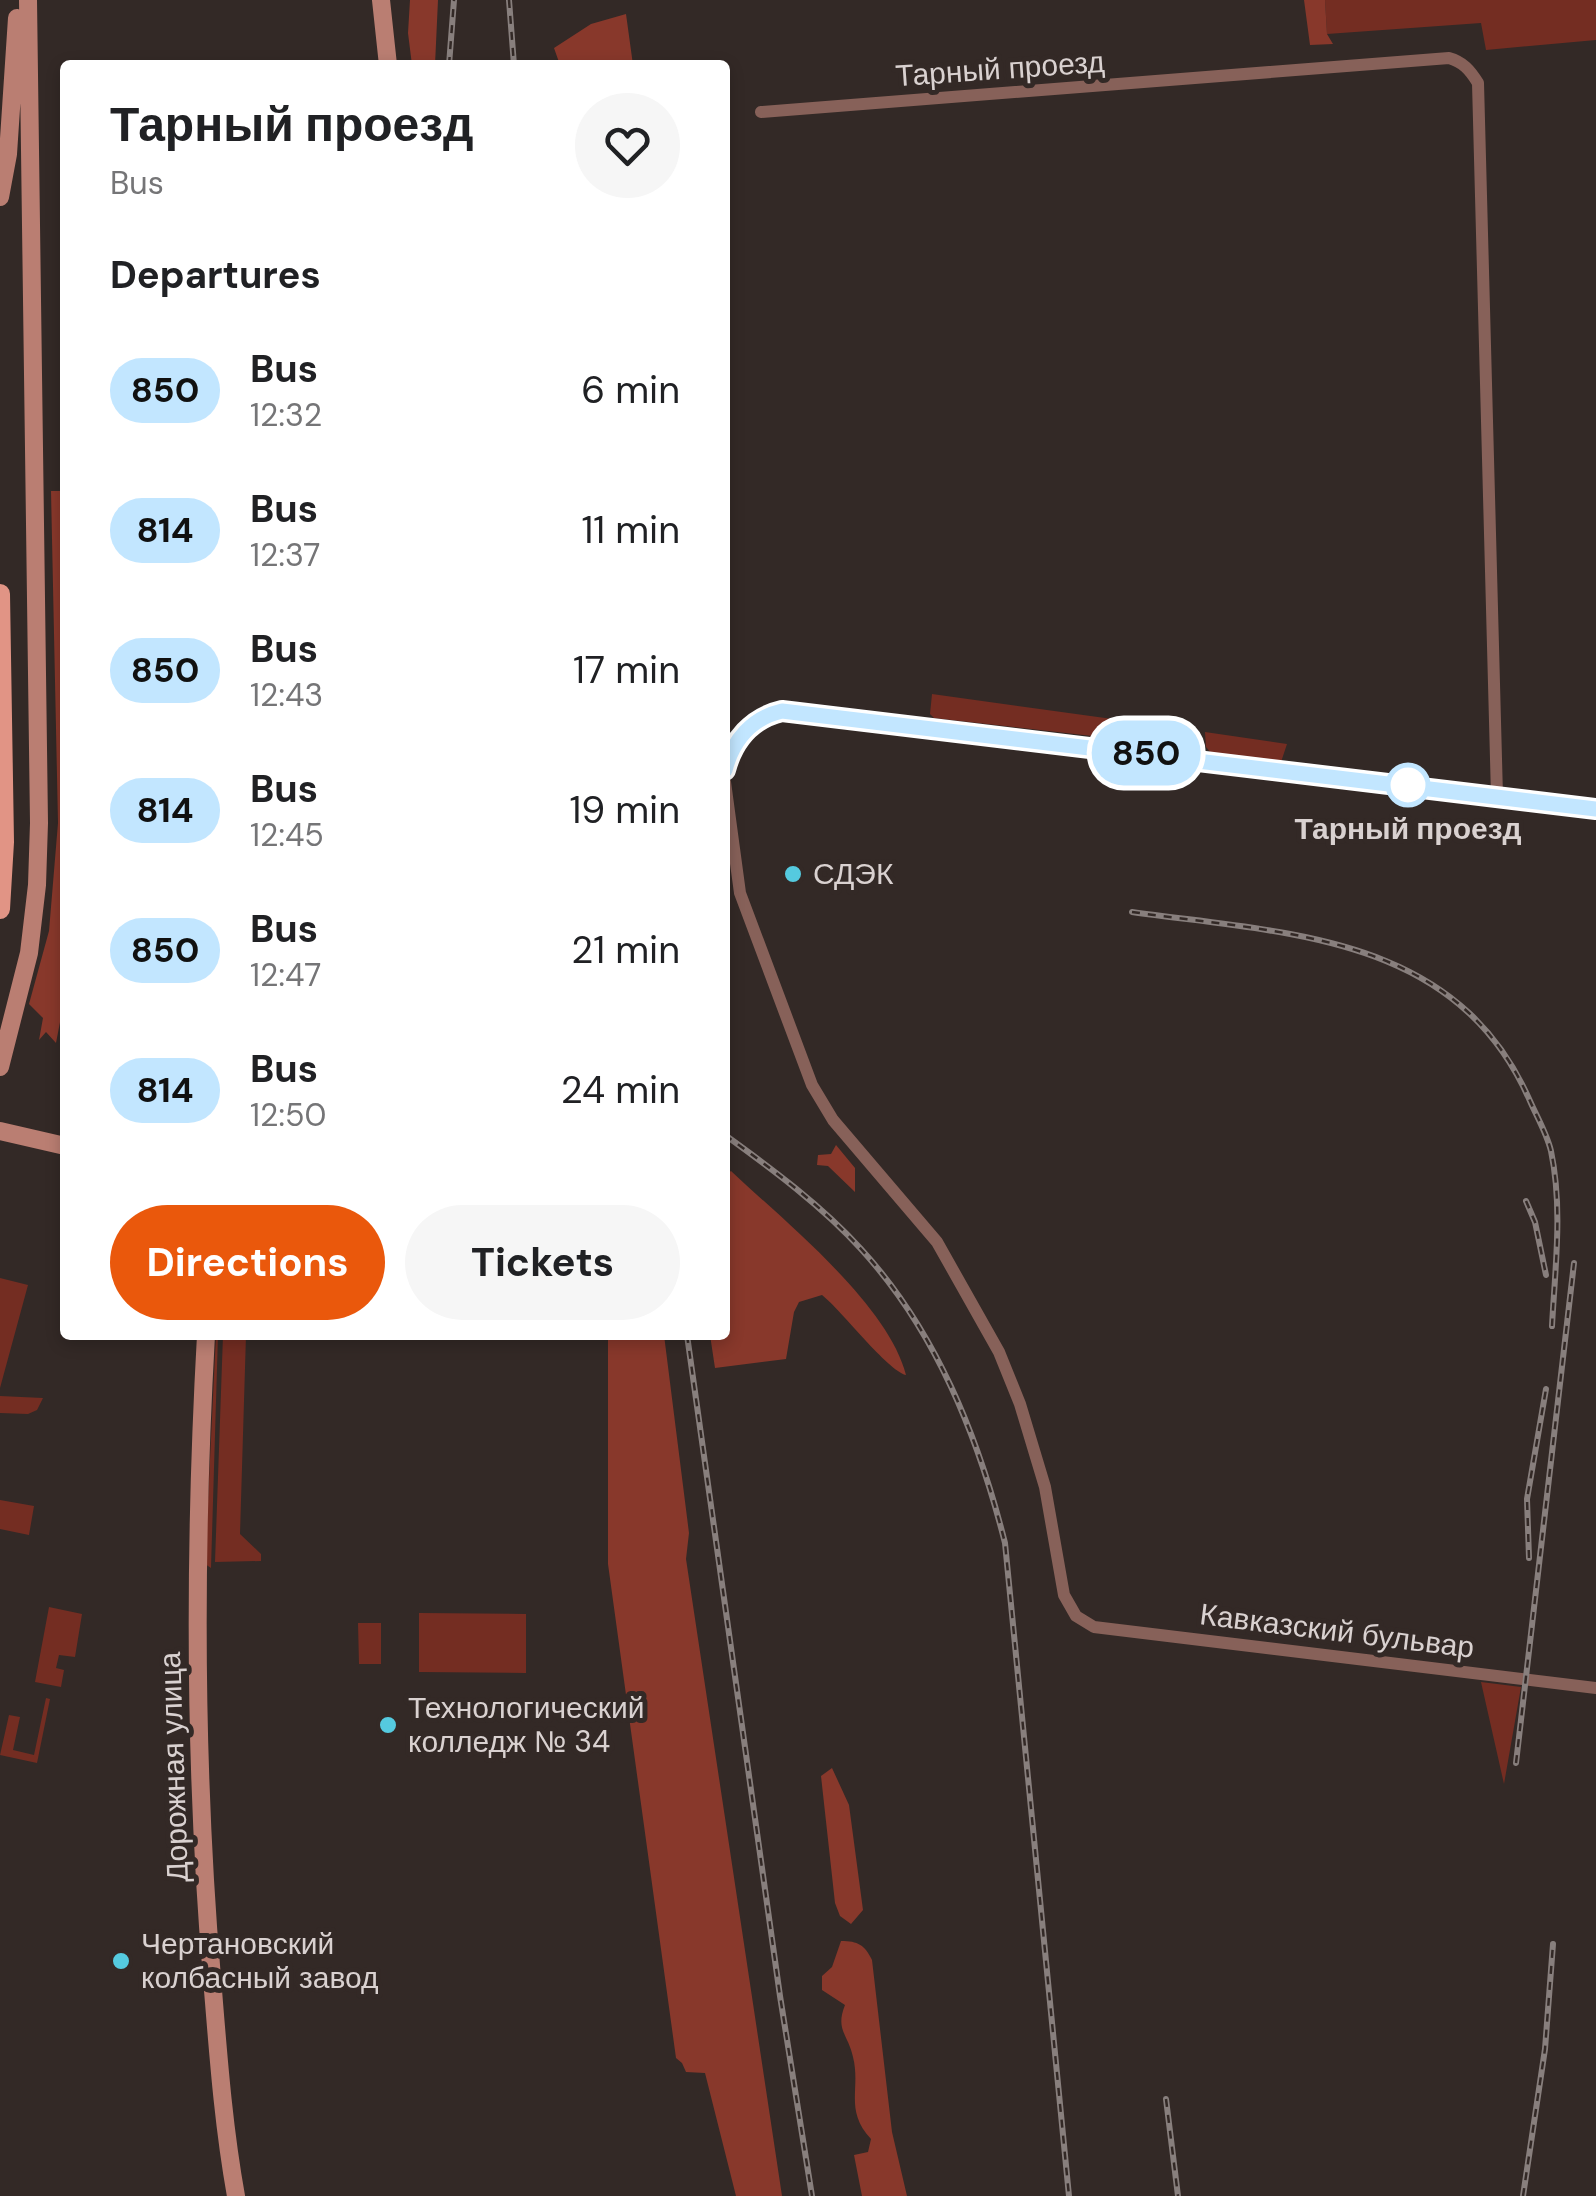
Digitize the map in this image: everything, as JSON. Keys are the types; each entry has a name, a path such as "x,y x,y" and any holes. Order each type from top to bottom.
{"main road":[{"path":"0,196 8,154 19,0"},
{"path":"0,1067 29,953 40,823 28,0"},
{"path":"382,0 388,60"},
{"path":"0,594 4,842 0,909"},
{"path":"0,1131 60,1145"},
{"name":"Дорожная улица","path":"206,1340 198,1546 202,1820 219,2062 236,2196"}],"street":[{"name":"Тарный проезд","path":"761,112 1449,58 1460,61 1471,71 1478,82 1497,796"},
{"path":"730,758 746,730 758,720 782,711 1596,809"},
{"name":"Кавказский бульвар","path":"730,819 740,893 812,1085 833,1120 937,1242 999,1352 1020,1404 1045,1487 1064,1595 1076,1616 1094,1627 1596,1688"}],"shaded area":[{"path":"410,0 438,0 435,60 411,60"},
{"path":"1304,0 1325,0 1327,34 1333,44 1310,45"},
{"path":"1325,0 1596,0 1596,40 1486,50 1481,23 1327,34"},
{"path":"626,14 632,60 558,60 554,48 591,24"},
{"path":"51,491 60,491 60,1022 56,1043 46,1032 39,1040 43,1018 29,1004 49,931 58,823"},
{"path":"932,694 1156,725 1153,743 934,718 930,714"},
{"path":"1205,732 1287,744 1281,762 1212,754 1206,747"},
{"path":"836,1145 855,1168 855,1192 828,1166 817,1165 818,1155 831,1154"},
{"path":"730,1172 805,1239 857,1293 896,1348 906,1375 888,1363 822,1295 799,1302 786,1359 715,1368 711,1340 730,1340"},
{"path":"0,1278 28,1285 0,1388"},
{"path":"216,1340 218,1340 211,1568 205,1564"},
{"path":"223,1340 246,1340 240,1534 261,1554 261,1561 215,1562"},
{"path":"608,1340 665,1340 689,1533 686,1559 782,2196 736,2196 705,2073 686,2072 676,2058 608,1564"},
{"path":"0,1396 43,1398 37,1410 28,1414 0,1413"},
{"path":"0,1500 34,1506 29,1535 0,1529"},
{"path":"49,1607 82,1614 75,1657 59,1655 56,1668 64,1670 61,1687 35,1682"},
{"path":"419,1613 526,1614 526,1673 419,1672"},
{"path":"358,1623 381,1623 381,1664 359,1664"},
{"path":"1481,1682 1521,1687 1504,1784"},
{"path":"46,1698 50,1699 37,1763 0,1755 9,1715 20,1717 13,1750 34,1755"},
{"path":"832,1768 849,1805 863,1910 851,1924 840,1916 835,1903 821,1776"},
{"path":"841,1941 860,1945 872,1960 892,2132 907,2196 862,2196 854,2155 868,2152 871,2139 856,2109 855,2069 842,2026 845,2005 822,1990 822,1976 832,1967"}],"railway":[{"path":"449,60 454,0"},
{"path":"509,0 514,60"},
{"path":"1132,912 1250,927 1362,952 1413,974 1459,1004 1498,1046 1530,1101 1549,1145 1557,1216 1552,1326"},
{"path":"730,1139 830,1218 888,1281 932,1350 982,1463 1005,1543 1069,2196"},
{"path":"1526,1201 1535,1222 1546,1275"},
{"path":"1516,1763 1574,1263"},
{"path":"688,1340 812,2196"},
{"path":"1529,1558 1527,1499 1546,1389"},
{"path":"1523,2196 1545,2049 1553,1944"},
{"path":"1166,2099 1178,2196"}],"bus line":[{"name":"850","path":"730,755 746,730 758,720 782,711 804,712 1596,809"}],"place":[{"name":"Тарный проезд","path":"1408,785"},
{"name":"СДЭК","path":"793,874"},
{"name":"Технологический колледж № 34","path":"388,1725"},
{"name":"Чертановский колбасный завод","path":"121,1961"}]}
